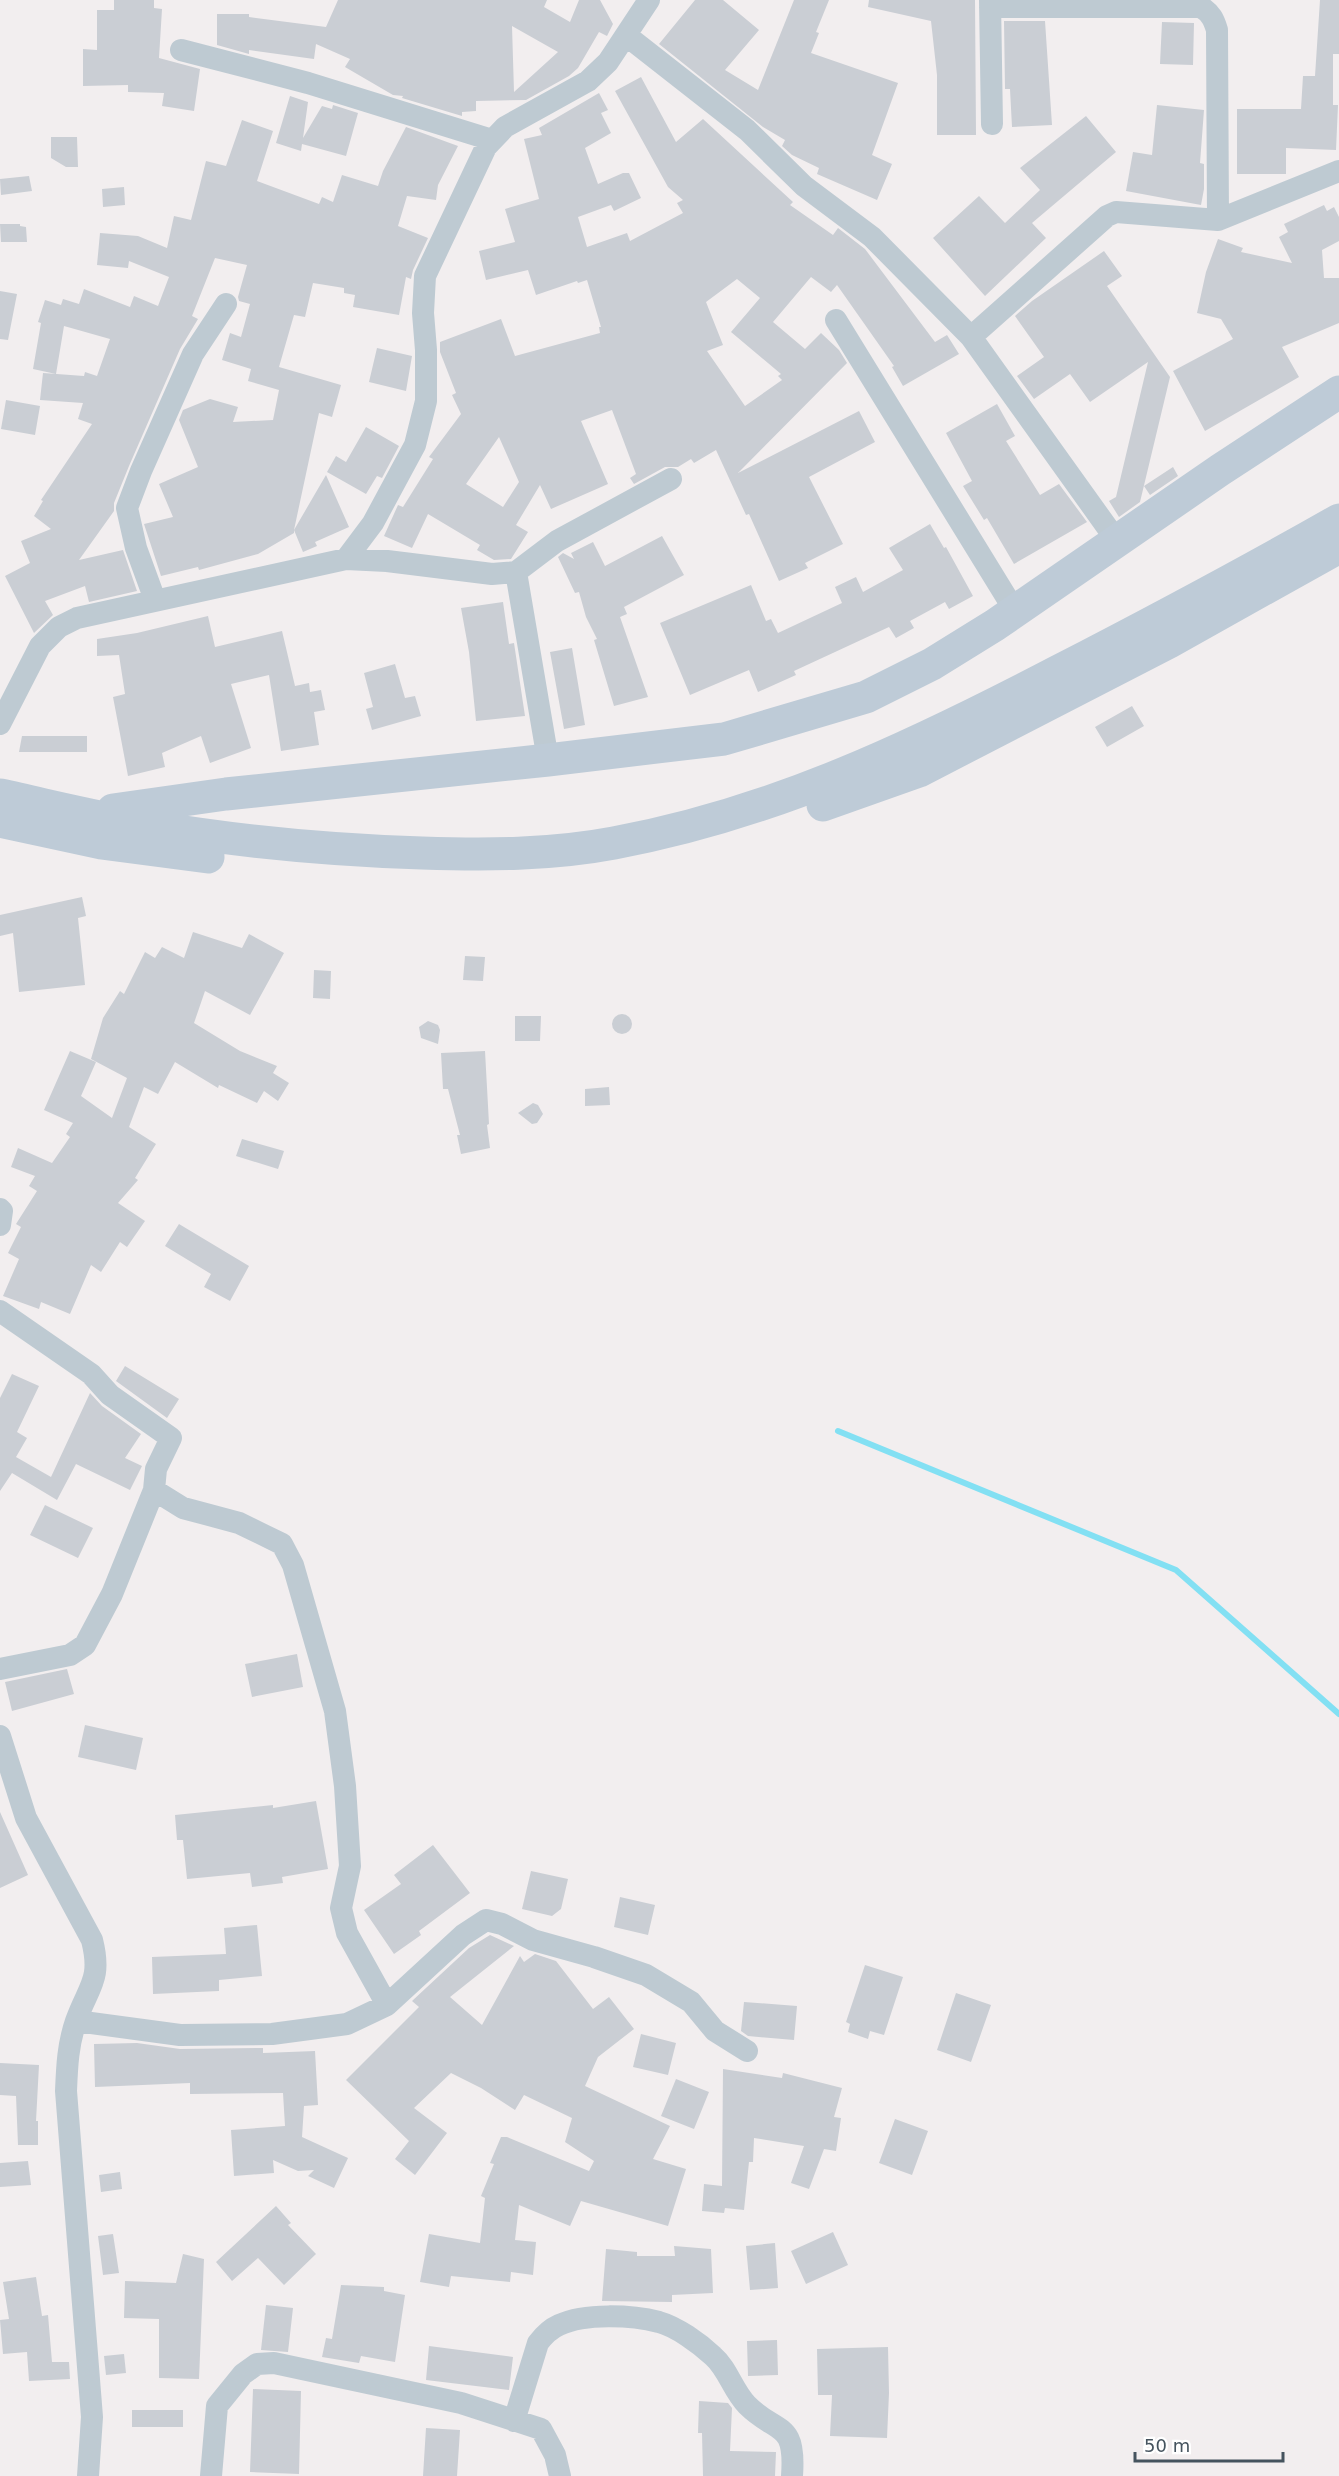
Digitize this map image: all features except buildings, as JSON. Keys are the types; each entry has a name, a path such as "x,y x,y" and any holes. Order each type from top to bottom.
{"main road":[{"path":"84,814 226,794 724,739 866,697 932,664 1015,611 1339,392"},
{"path":"0,795 84,814 194,833 296,845 474,854 536,852 612,843 753,808 832,780 941,732 1214,590 1339,520"},
{"path":"0,821 100,843 159,852 389,873 519,874 597,867 648,857 737,833 919,771 1169,642 1339,548"},
{"path":"159,852 173,848 194,833 226,794"}],"street":[{"path":"346,559 373,523 416,446 426,401 423,313 425,276 486,147 505,127 588,81 608,62 649,0"},
{"path":"992,124 990,3 1202,7 1213,18 1217,30 1218,220"},
{"path":"627,36 747,130 804,186 872,237 970,337 1117,541"},
{"path":"181,50 308,83 492,140"},
{"path":"970,337 1107,216 1116,212 1218,220 1339,171"},
{"path":"155,600 136,548 127,508 193,354 226,304"},
{"path":"836,320 1015,611"},
{"path":"0,724 40,646 60,627 77,618 346,559 387,561 492,574 516,572 557,542 671,479"},
{"path":"516,572 548,760"},
{"path":"0,1209 2,1211 0,1225"},
{"path":"0,1311 91,1374 110,1395 171,1438 156,1469 154,1490 112,1594 85,1645 70,1655 0,1669"},
{"path":"154,1490 183,1508 239,1523 282,1544 293,1565 335,1711 345,1786 351,1866 341,1908 347,1933 387,2005"},
{"path":"0,1736 26,1818 92,1940 96,1957 96,1974 76,2021 67,2056 66,2091 92,2417 88,2476"},
{"path":"76,2021 180,2035 272,2034 346,2024 387,2005 446,1950 486,1920 502,1924 533,1940 594,1957 646,1976 691,2002 715,2031 747,2051"},
{"path":"514,2421 538,2343 546,2332 572,2320 598,2317 659,2323 676,2330 713,2356 749,2406 782,2429 791,2447 792,2476"},
{"path":"211,2476 217,2406 243,2374 257,2364 274,2363 461,2403 541,2429 555,2455 560,2476"}],"waterway":[{"path":"838,1431 1176,1570 1339,1714"}]}
